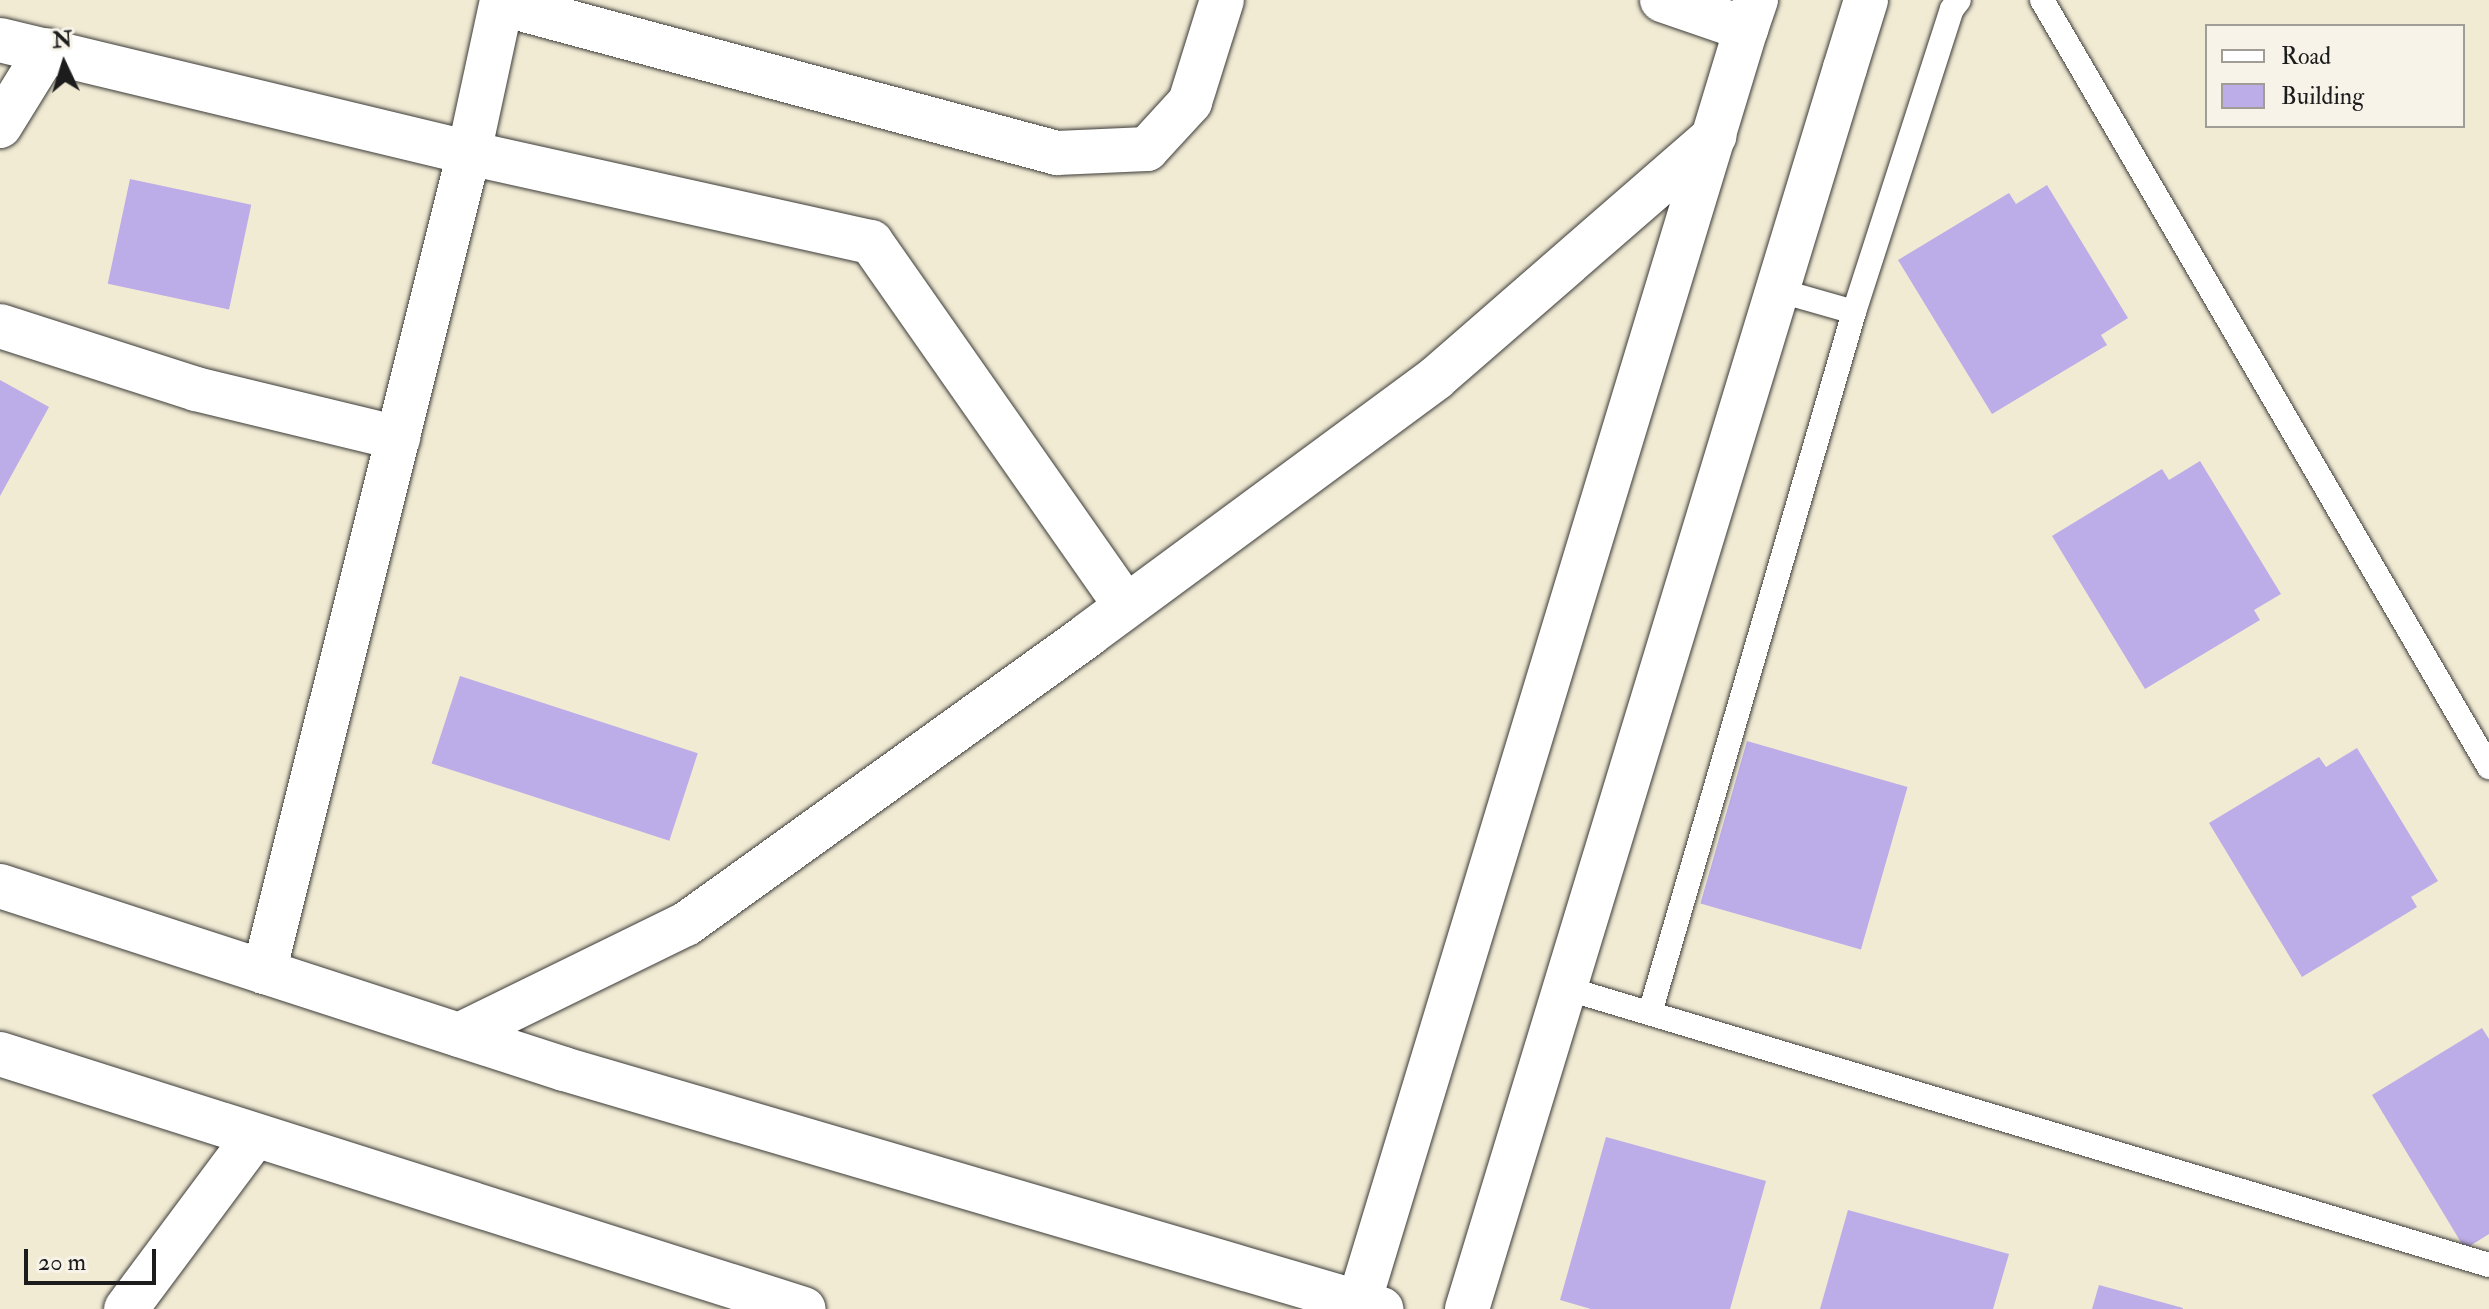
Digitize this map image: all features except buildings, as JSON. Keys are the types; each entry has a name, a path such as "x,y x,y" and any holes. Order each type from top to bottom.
{"street":[{"path":"264,972 469,153 502,2 1057,153 1147,149 1190,102 1222,0"},
{"path":"0,886 459,1035 1366,1307 1751,14 1662,0"},
{"path":"1467,1309 1866,0"},
{"path":"0,40 469,153 871,242 1126,606"},
{"path":"0,126 47,50"},
{"path":"459,1035 686,924 1436,378 1714,136"},
{"path":"0,326 196,389 398,438"},
{"path":"0,1054 804,1309"},
{"path":"126,1309 255,1136"}],"lane":[{"path":"1650,1013 1854,312 1952,9 1959,0"},
{"path":"2042,0 2489,767"},
{"path":"1777,290 1854,312"},
{"path":"1565,988 2489,1265"}]}
